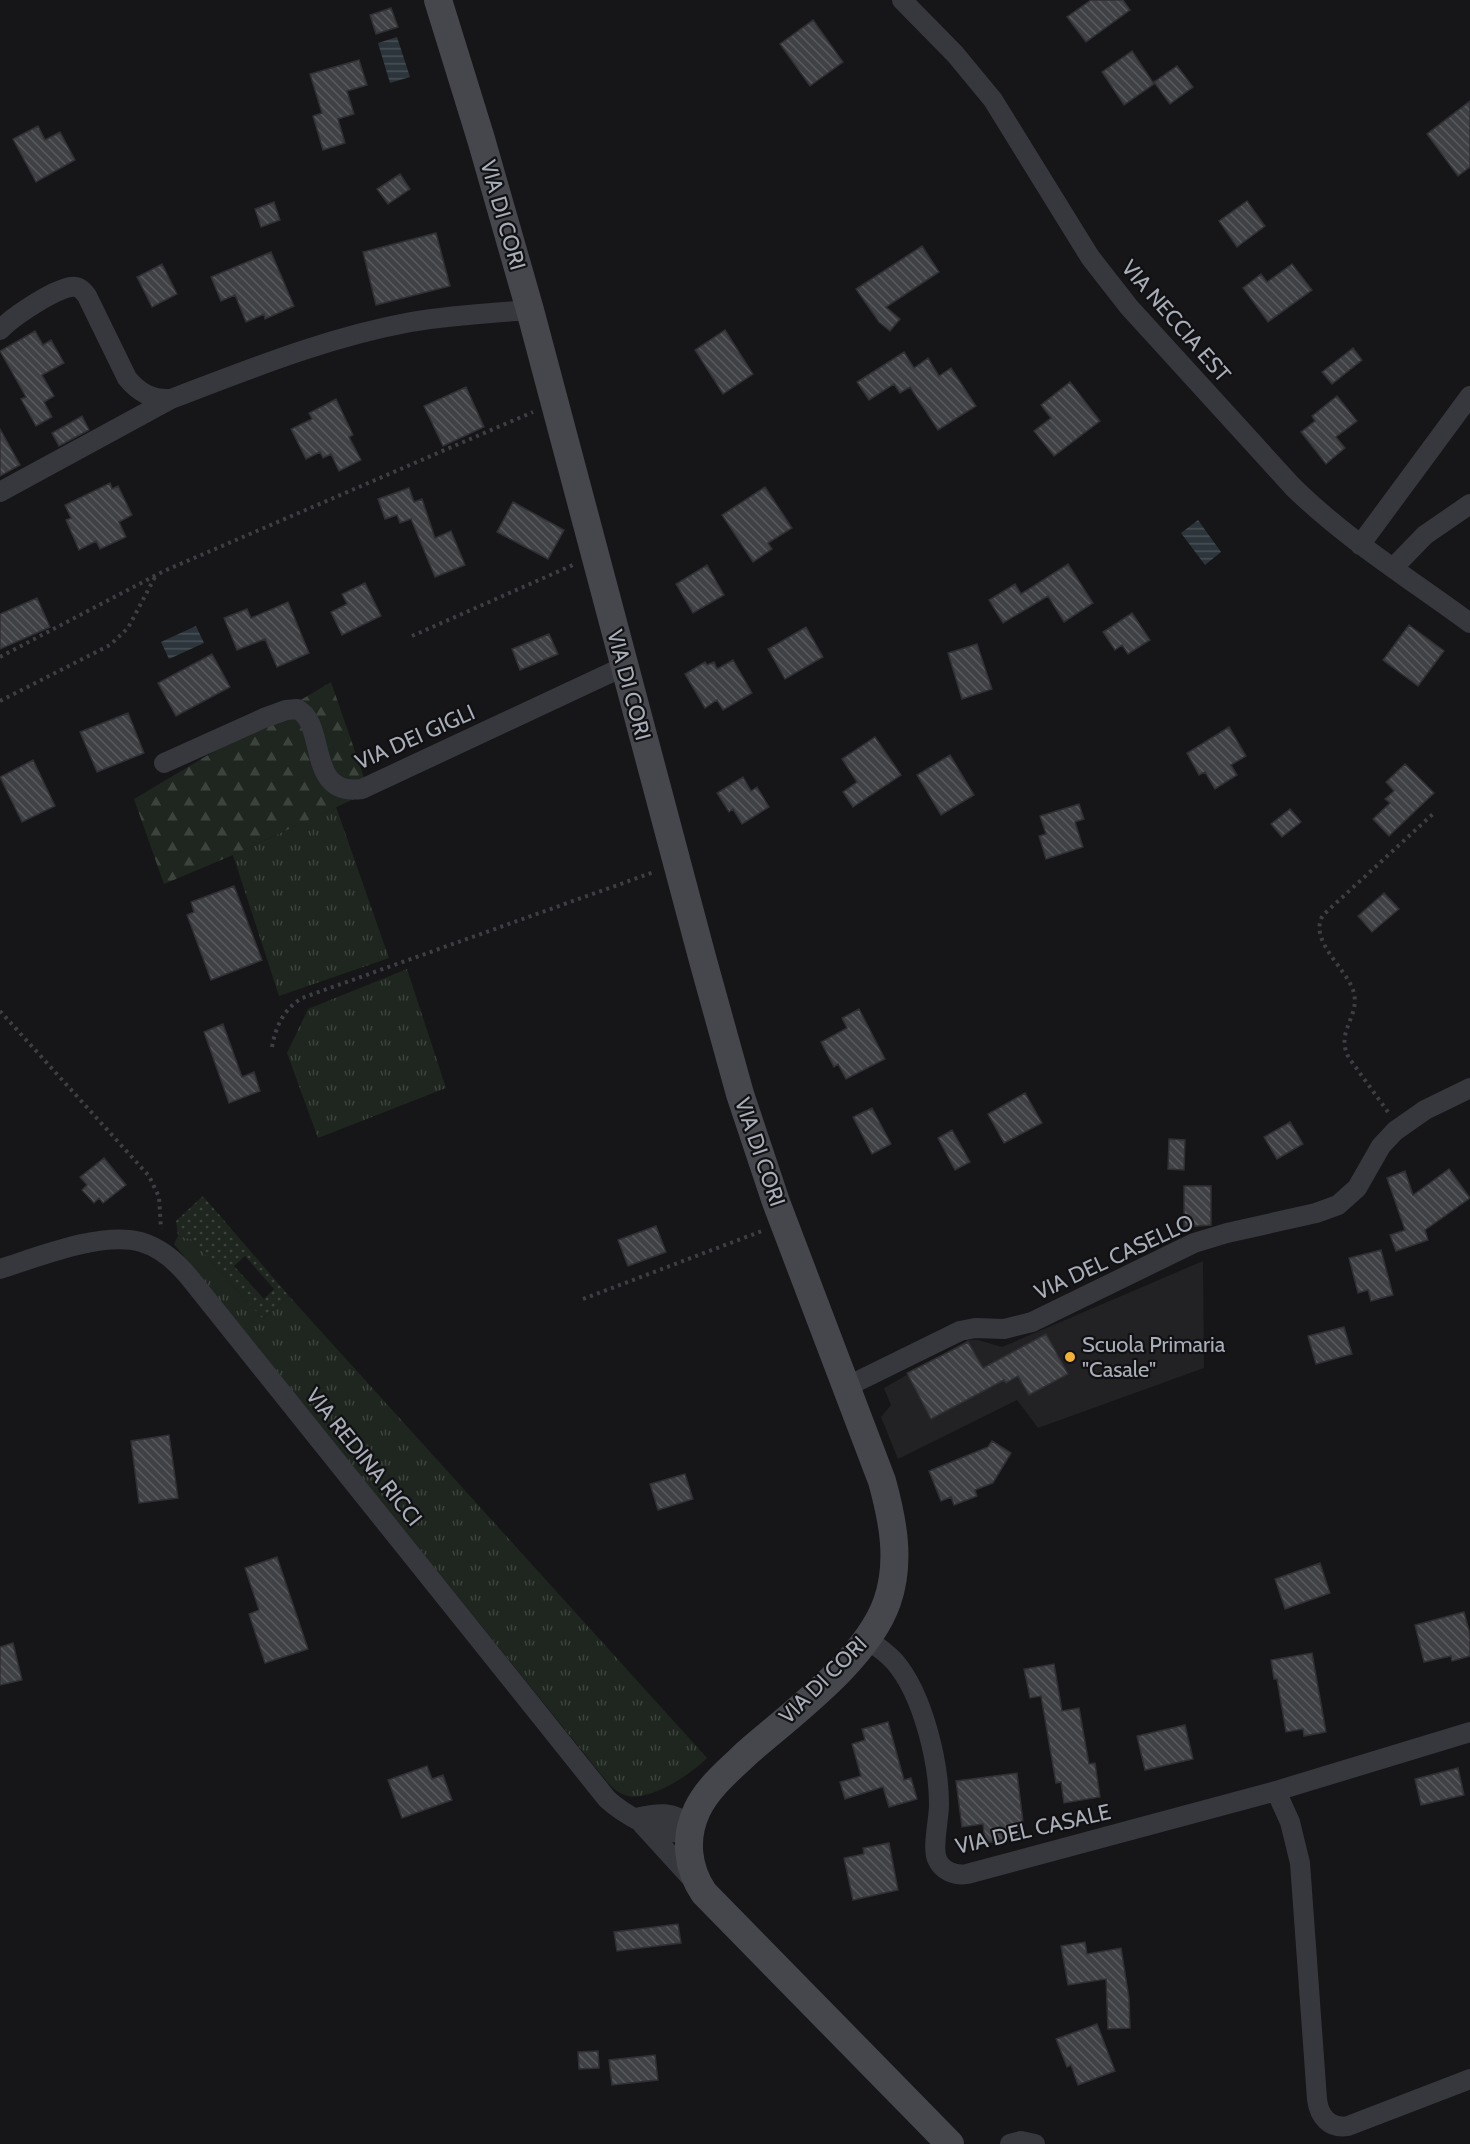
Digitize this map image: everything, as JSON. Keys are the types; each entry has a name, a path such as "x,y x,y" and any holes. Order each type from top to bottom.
{"main road":[{"name":"VIA DI CORI","path":"438,0 530,310 743,1105 784,1222 882,1481 890,1508 894,1537 890,1593 883,1611 866,1639 843,1668 725,1773 711,1790 697,1810 691,1827 690,1860 694,1876 704,1893 951,2144"}],"street":[{"name":"VIA NECCIA EST","path":"902,0 955,54 993,100 1083,246 1122,298 1293,487 1332,523 1470,623"},
{"path":"0,330 10,319 64,289 76,287 82,289 123,371 133,385 149,396 160,400 171,399"},
{"path":"0,492 171,399 289,355 359,334 432,319 530,310"},
{"path":"1360,544 1470,396"},
{"path":"1393,568 1425,535 1470,504"},
{"name":"VIA DEI GIGLI","path":"165,763 264,717 297,708 307,718 322,765 332,781 342,789 362,789 625,666"},
{"name":"VIA DEL CASELLO","path":"846,1387 960,1331 975,1328 1004,1329 1032,1322 1194,1243 1322,1212 1338,1205 1357,1188 1381,1146 1399,1127 1425,1110 1470,1088"},
{"name":"VIA REDINA RICCI","path":"0,1269 68,1248 109,1241 136,1241 174,1260 607,1799 636,1818"},
{"name":"VIA DEL CASALE","path":"866,1639 896,1663 920,1710 931,1748 938,1786 936,1858 944,1869 955,1875 967,1874 1276,1791 1470,1732"},
{"path":"636,1818 685,1804 711,1790"},
{"path":"1276,1791 1290,1822 1300,1863 1317,2099 1318,2107 1324,2118 1334,2126 1348,2126 1470,2079"},
{"path":"657,1813 675,1815 691,1827"},
{"path":"636,1818 652,1827 670,1832 678,1832 691,1827"},
{"path":"636,1818 704,1893"},
{"path":"1010,2144 1021,2140 1035,2144"}],"path":[{"path":"0,657 155,575 555,403"},
{"path":"412,636 595,556"},
{"path":"0,701 117,640 132,621 155,575"},
{"path":"1399,1127 1345,1048 1343,1038 1354,1009 1355,997 1346,976 1323,942 1318,927 1323,915 1434,813"},
{"path":"272,1047 279,1022 289,1008 302,998 677,864"},
{"path":"0,1011 149,1176 159,1197 160,1251"},
{"path":"583,1299 784,1222"}],"shaded area":[{"path":"397,37 410,77 390,83 378,43"},
{"path":"1198,520 1221,552 1205,565 1181,533"},
{"path":"196,626 204,643 169,659 161,642"},
{"name":"Scuola Primaria \"Casale\"","path":"1203,1261 1204,1368 1038,1428 1017,1400 898,1459 881,1417 891,1405 884,1388 968,1340 978,1340 1002,1347"}],"green space":[{"path":"331,682 369,792 164,884 134,799"},
{"path":"336,807 389,958 279,996 233,855"},
{"path":"407,969 446,1088 318,1138 287,1053 308,1009"},
{"path":"203,1196 289,1296 263,1319 191,1239 178,1236 176,1221","holes":["245,1256 274,1289 264,1299 234,1266"]},
{"path":"178,1236 191,1239 263,1319 289,1296 707,1758 670,1785 648,1794 628,1796 619,1793 610,1785 174,1244"}],"building":[{"path":"1091,0 1123,0 1130,10 1086,42 1067,17"},
{"path":"391,8 398,27 376,34 370,15"},
{"path":"813,20 843,62 810,86 780,44"},
{"path":"1132,51 1154,84 1124,105 1102,72"},
{"path":"359,60 367,85 347,91 354,114 338,119 345,143 323,150 313,116 322,113 310,74"},
{"path":"1177,66 1193,87 1170,104 1154,82"},
{"path":"1470,101 1470,167 1458,176 1427,134"},
{"path":"38,126 45,140 60,132 75,160 36,182 13,139"},
{"path":"400,174 410,189 388,204 377,189"},
{"path":"1247,201 1265,226 1237,247 1219,221"},
{"path":"274,202 280,220 261,227 255,209"},
{"path":"436,233 450,286 376,305 363,252"},
{"path":"922,246 939,272 886,307 900,319 890,331 879,322 856,289"},
{"path":"271,252 294,306 265,319 264,314 246,322 235,295 221,301 211,277"},
{"path":"162,264 177,294 152,307 137,277"},
{"path":"1292,264 1312,290 1268,322 1243,288 1261,274 1267,282"},
{"path":"725,330 753,374 723,394 695,350"},
{"path":"35,331 43,345 51,340 64,363 42,375 54,396 44,402 52,417 36,426 21,399 26,397 0,351"},
{"path":"1353,348 1362,360 1332,384 1322,372"},
{"path":"904,352 914,368 928,358 939,376 951,368 976,406 938,430 910,387 900,393 894,384 869,400 857,382"},
{"path":"1070,382 1100,421 1054,456 1034,431 1051,418 1041,405"},
{"path":"466,387 484,427 443,446 424,406"},
{"path":"1337,396 1357,421 1336,437 1345,448 1326,464 1301,432 1315,421 1312,416"},
{"path":"336,399 353,435 349,437 361,460 339,471 331,454 323,458 320,452 306,459 291,429 312,419 309,413"},
{"path":"82,416 89,430 59,446 52,433"},
{"path":"0,429 20,465 0,476"},
{"path":"110,483 112,489 118,486 132,515 119,522 126,537 100,549 96,541 79,550 66,520 71,518 65,505"},
{"path":"765,487 792,528 768,543 772,549 753,562 722,515"},
{"path":"409,488 414,502 422,499 435,538 451,531 465,565 435,577 411,519 400,523 397,515 385,519 378,499"},
{"path":"513,502 564,530 548,559 497,532"},
{"path":"1068,564 1093,603 1064,622 1048,596 1003,623 989,600 1015,584 1021,594"},
{"path":"707,565 724,595 693,613 676,584"},
{"path":"365,583 381,616 342,635 331,612 347,604 342,594"},
{"path":"37,598 50,627 0,649 0,614"},
{"path":"288,602 309,653 277,667 265,639 237,650 224,618 247,609 251,618"},
{"path":"1132,613 1150,640 1128,654 1122,645 1115,650 1103,632"},
{"path":"1409,625 1444,651 1418,686 1383,660"},
{"path":"806,627 823,657 785,679 768,649"},
{"path":"549,634 558,654 520,670 512,649"},
{"path":"977,644 992,689 962,699 948,653"},
{"path":"212,654 230,687 176,716 158,683"},
{"path":"733,660 752,693 723,710 717,700 705,708 685,674 705,662 707,665 714,662 717,669"},
{"path":"128,713 144,753 97,772 80,732"},
{"path":"1229,727 1246,756 1231,765 1237,775 1215,789 1205,772 1199,775 1187,753"},
{"path":"875,737 901,775 853,807 843,792 857,782 842,759"},
{"path":"950,755 974,795 941,815 917,775"},
{"path":"33,760 55,806 22,822 0,777"},
{"path":"1405,764 1434,793 1389,836 1373,819 1390,803 1385,799 1394,791 1386,782"},
{"path":"743,777 751,791 757,787 769,807 742,824 733,809 729,812 717,793"},
{"path":"1079,804 1084,819 1075,822 1083,847 1046,859 1039,836 1046,834 1040,816"},
{"path":"1290,809 1301,822 1282,837 1271,824"},
{"path":"234,886 262,960 211,980 187,915 194,912 191,902"},
{"path":"1384,893 1399,909 1372,932 1358,916"},
{"path":"859,1009 885,1059 846,1079 838,1064 834,1067 821,1042 847,1028 842,1018"},
{"path":"223,1024 242,1077 254,1072 260,1091 229,1103 204,1032"},
{"path":"1025,1093 1042,1123 1004,1143 988,1114"},
{"path":"872,1108 891,1144 872,1154 853,1117"},
{"path":"1290,1122 1303,1144 1277,1159 1264,1137"},
{"path":"952,1130 970,1162 955,1170 938,1138"},
{"path":"1169,1139 1185,1140 1184,1170 1168,1169"},
{"path":"104,1158 126,1185 103,1203 99,1198 94,1203 82,1190 87,1185 80,1177"},
{"path":"1449,1169 1470,1198 1425,1230 1428,1240 1396,1251 1390,1235 1405,1230 1387,1178 1405,1171 1413,1195"},
{"path":"1184,1186 1211,1186 1211,1225 1184,1227"},
{"path":"656,1226 666,1252 628,1266 618,1240"},
{"path":"1381,1250 1393,1295 1371,1301 1368,1290 1358,1293 1349,1258"},
{"path":"1344,1327 1352,1354 1316,1364 1308,1336"},
{"path":"1046,1334 1068,1374 1029,1395 1018,1376 1006,1383 1004,1380 931,1419 907,1373 968,1342 983,1368"},
{"path":"169,1435 178,1498 139,1503 131,1441"},
{"path":"992,1441 1011,1453 993,1483 975,1490 977,1496 954,1505 951,1497 941,1501 929,1471 988,1447"},
{"path":"685,1474 693,1499 658,1510 650,1484"},
{"path":"277,1557 308,1649 265,1663 249,1614 259,1610 245,1568"},
{"path":"1320,1563 1330,1593 1285,1609 1275,1579"},
{"path":"1464,1612 1470,1634 1470,1656 1452,1661 1451,1656 1424,1662 1415,1625"},
{"path":"13,1643 22,1680 0,1685 0,1647"},
{"path":"1312,1653 1326,1732 1304,1736 1303,1729 1286,1732 1277,1679 1274,1679 1271,1660"},
{"path":"1054,1664 1062,1711 1079,1708 1089,1764 1095,1763 1100,1797 1064,1803 1061,1782 1056,1783 1041,1696 1030,1698 1024,1669"},
{"path":"888,1722 904,1780 911,1778 917,1799 889,1807 883,1787 845,1799 840,1782 861,1776 852,1744 865,1740 862,1729"},
{"path":"1185,1725 1193,1759 1145,1770 1137,1736"},
{"path":"427,1766 432,1779 443,1775 452,1800 402,1818 388,1780"},
{"path":"1458,1768 1464,1795 1421,1805 1415,1779"},
{"path":"1017,1773 1025,1838 985,1843 983,1824 962,1827 956,1781"},
{"path":"889,1843 898,1890 853,1900 844,1858 864,1854 863,1848"},
{"path":"678,1924 681,1943 617,1951 614,1932"},
{"path":"1085,1942 1087,1954 1121,1948 1129,1998 1130,2028 1108,2029 1106,1979 1068,1985 1061,1946"},
{"path":"1097,2024 1115,2071 1078,2085 1071,2065 1067,2067 1056,2039"},
{"path":"598,2051 599,2068 579,2069 578,2052"},
{"path":"655,2055 658,2080 612,2085 609,2060"}],"place":[{"name":"Scuola Primaria \"Casale\"","path":"1070,1357"}]}
